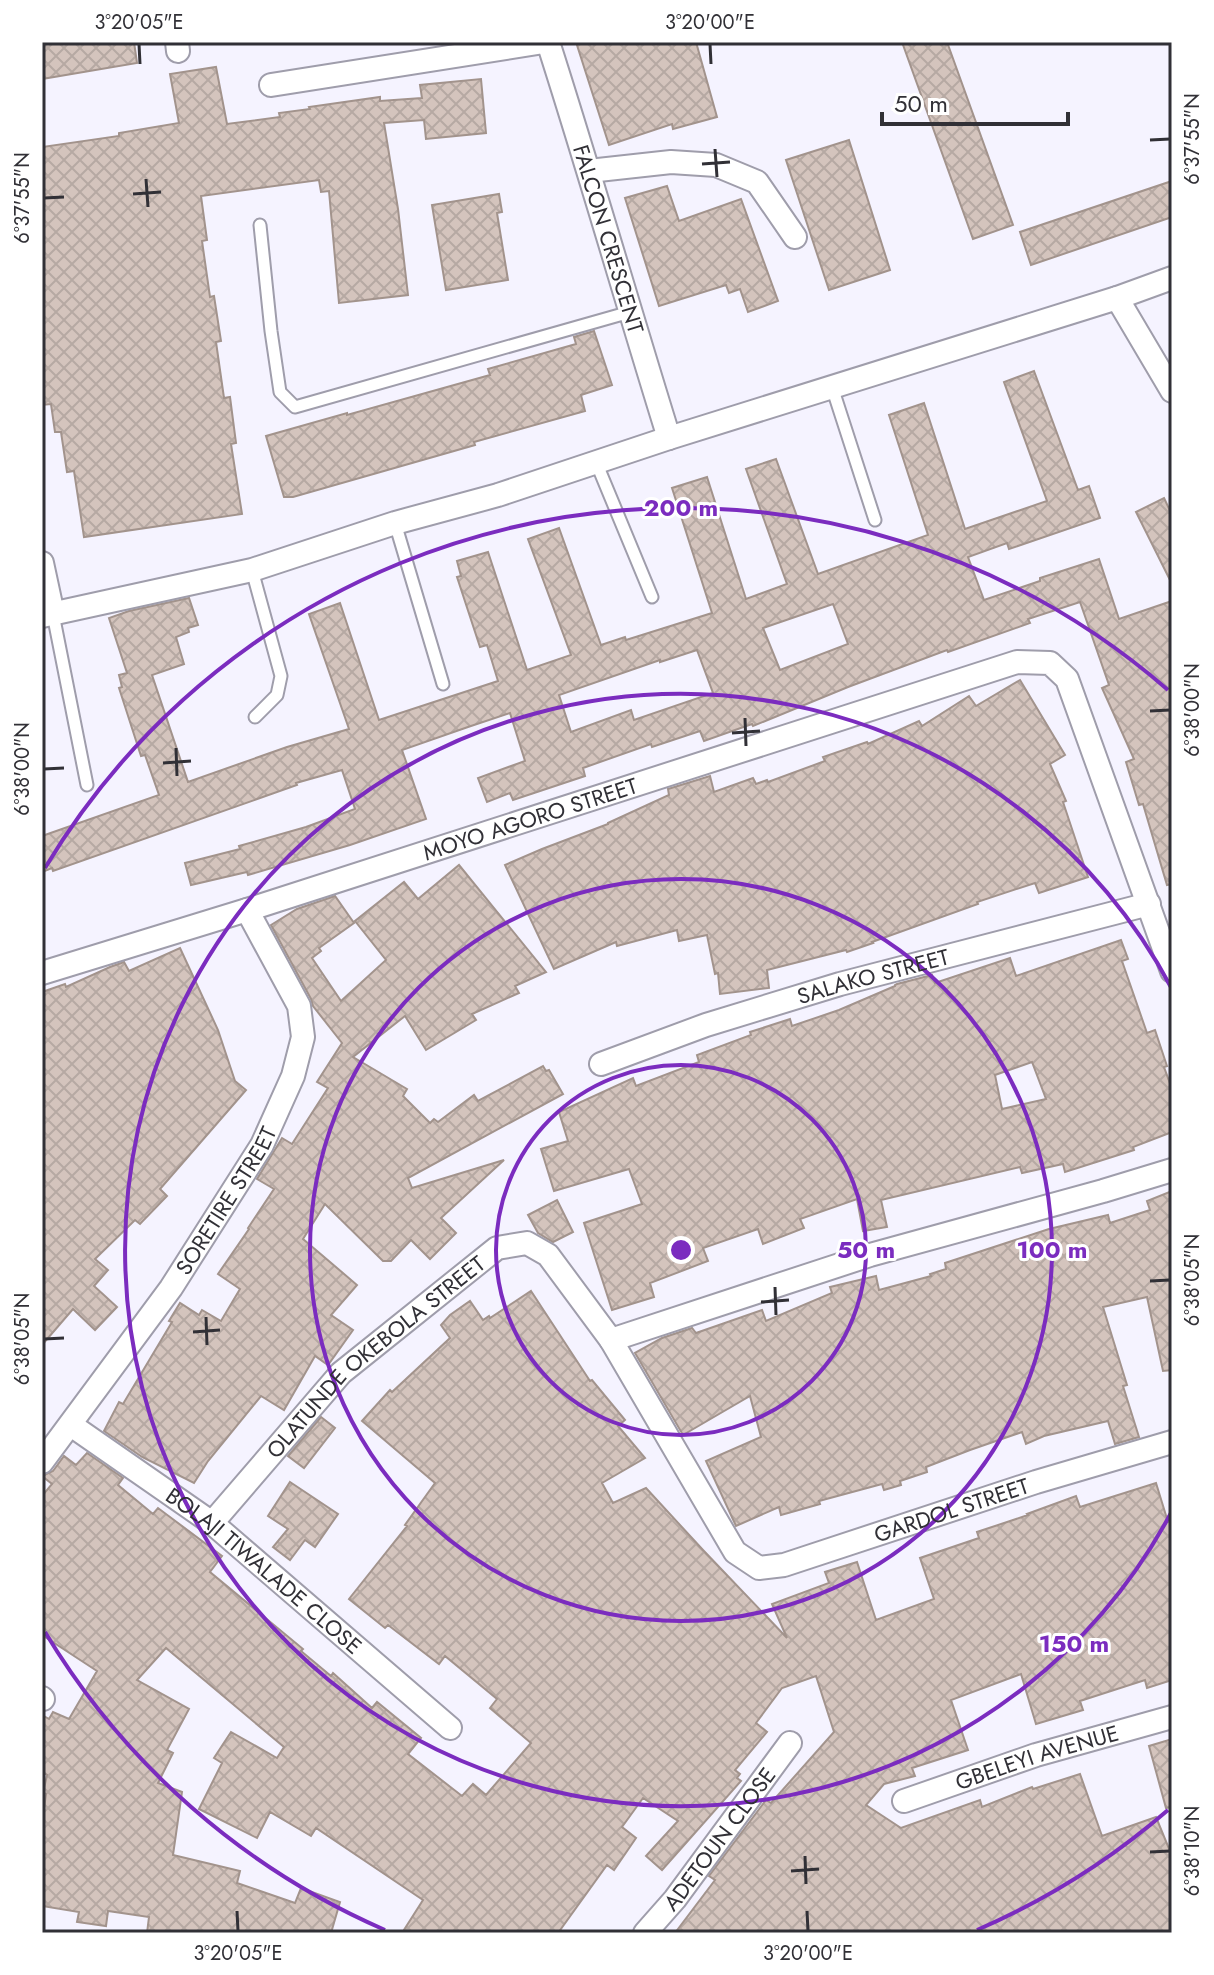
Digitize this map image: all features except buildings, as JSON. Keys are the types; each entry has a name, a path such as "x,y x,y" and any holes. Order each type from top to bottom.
{"street":[{"path":"271,85 546,42"},
{"name":"FALCON CRESCENT","path":"546,42 589,171 669,438"},
{"path":"589,171 671,162 716,165 757,182 795,237"},
{"path":"42,563 48,615 252,570 395,523 498,495 1172,278"},
{"path":"1117,298 1172,391"},
{"name":"MOYO AGORO STREET","path":"42,973 1017,662 1050,663 1067,679 1149,904"},
{"path":"1149,904 1172,971"},
{"name":"SALAKO STREET","path":"601,1064 706,1025 840,984 1149,904"},
{"name":"SORETIRE STREET","path":"42,1462 180,1275 262,1145 293,1076 303,1037 299,1006 247,910"},
{"path":"611,1340 870,1255 1172,1170"},
{"name":"OLATUNDE OKEBOLA STREET","path":"212,1523 341,1373 497,1248 527,1243 548,1255 611,1340 735,1552"},
{"name":"BOLAJI TIWALADE CLOSE","path":"71,1425 212,1523 450,1728"},
{"name":"GARDOL STREET","path":"735,1552 759,1568 784,1565 1036,1482 1172,1442"},
{"name":"GBELEYI AVENUE","path":"904,1801 1036,1755 1172,1717"},
{"name":"ADETOUN CLOSE","path":"645,1933 675,1899 790,1743"}],"lane":[{"path":"260,225 280,392 295,407 630,312"},
{"path":"832,387 875,520"},
{"path":"596,462 652,597"},
{"path":"395,523 443,684"},
{"path":"252,570 281,676 277,695 255,717"},
{"path":"48,615 87,785"}]}
